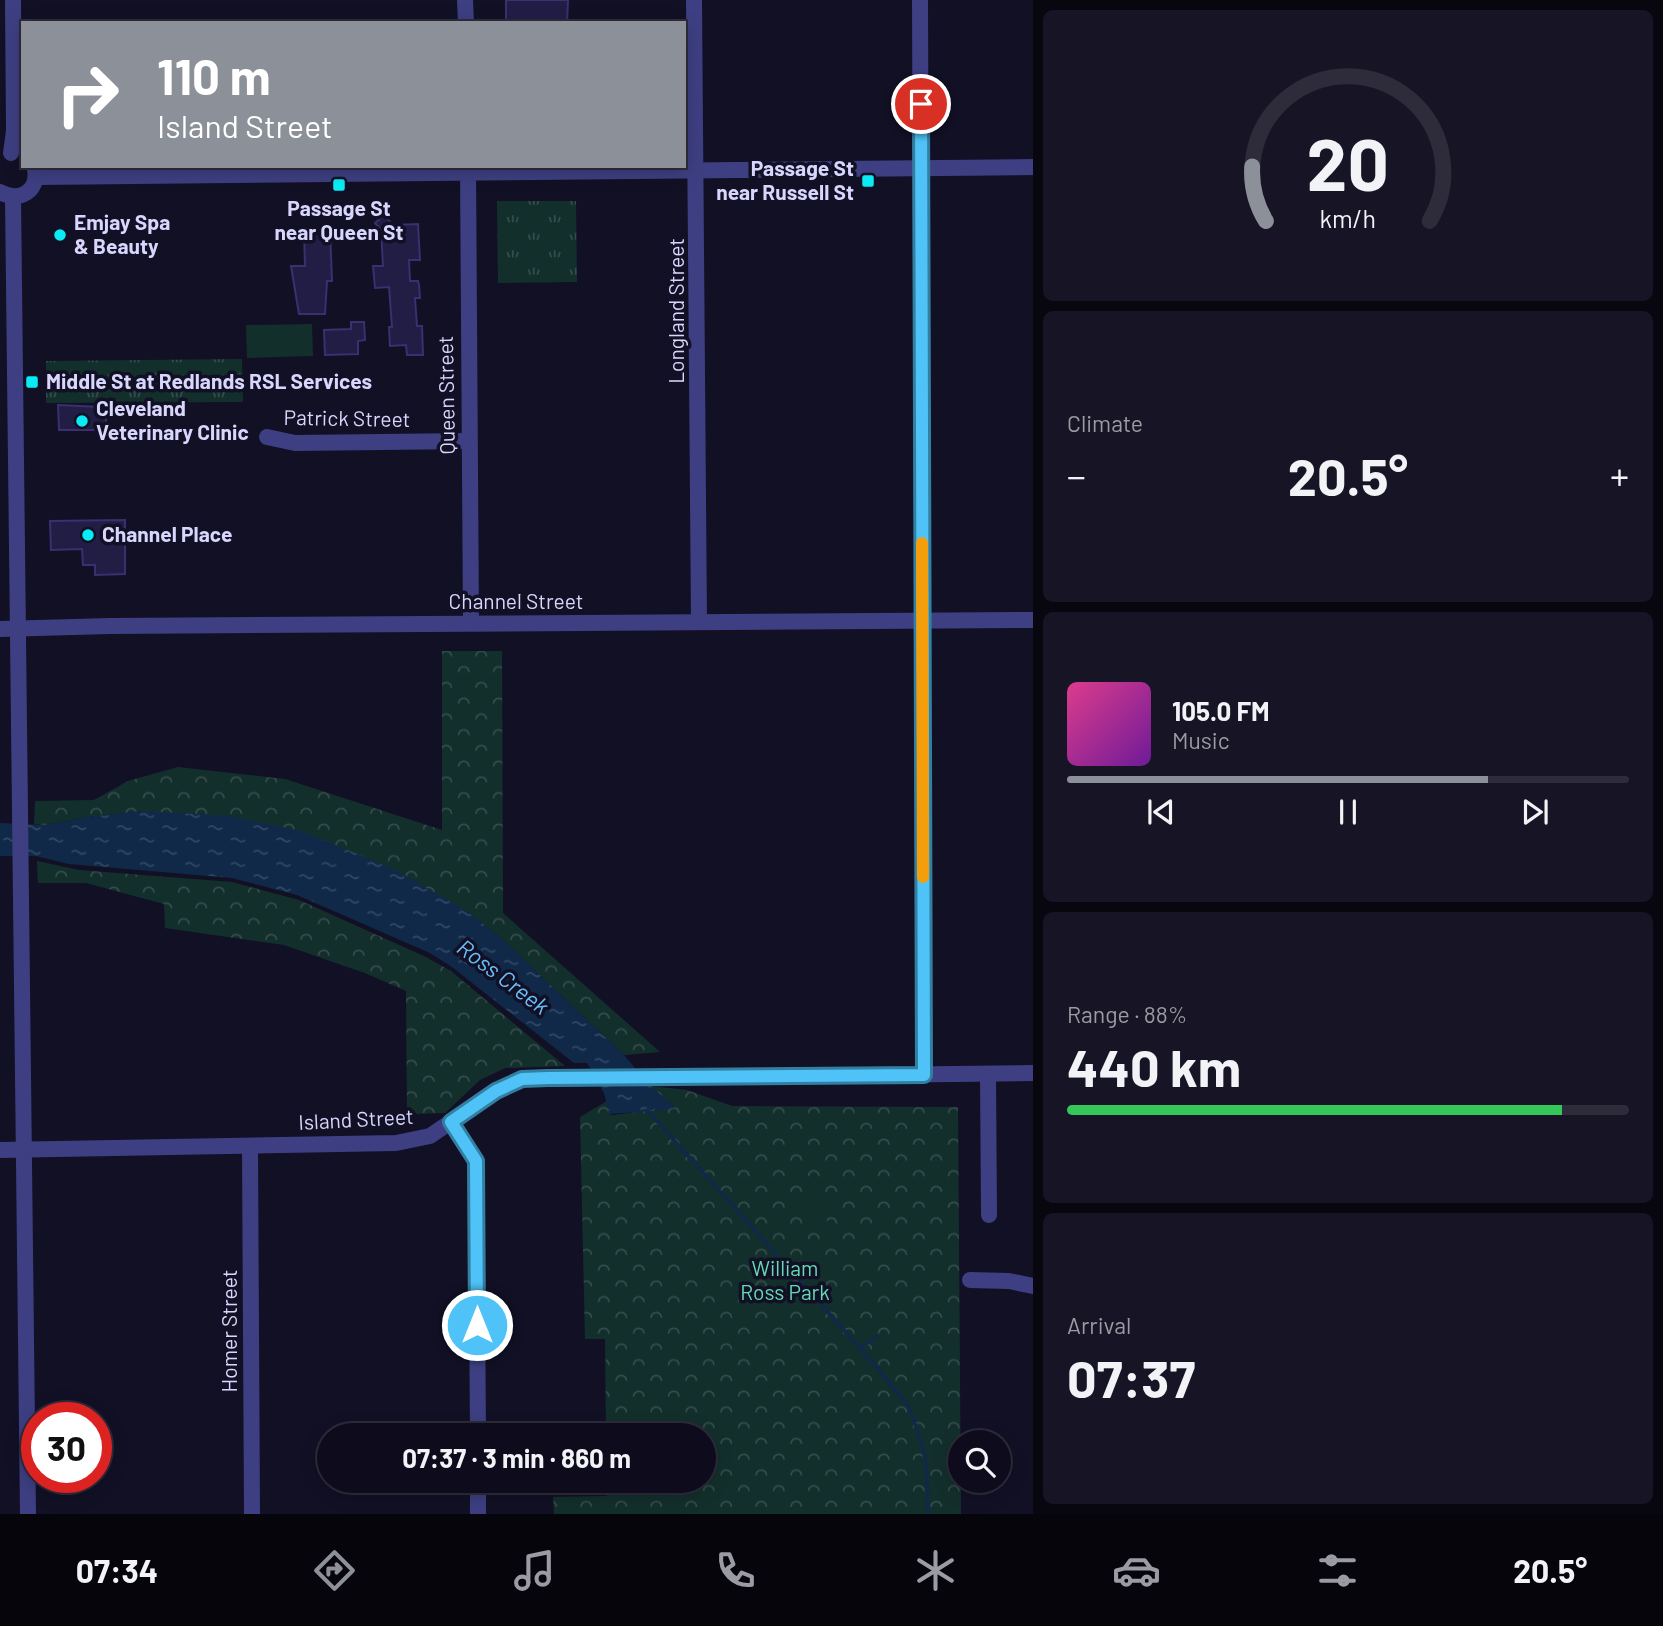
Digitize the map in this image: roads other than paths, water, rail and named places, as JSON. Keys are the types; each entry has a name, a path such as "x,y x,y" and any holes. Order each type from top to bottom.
{"street":[{"path":"11,155 14,131 13,0"},
{"path":"466,0 466,21"},
{"name":"Longland Street","path":"694,0 699,622"},
{"path":"920,0 924,1075"},
{"path":"28,1514 19,628 6,194 20,196 31,189 35,172 1033,167"},
{"name":"Queen Street","path":"468,169 471,624"},
{"name":"Patrick Street","path":"267,437 295,443 469,442"},
{"name":"Channel Street","path":"0,629 110,625 1033,620"},
{"name":"Island Street","path":"0,1150 396,1143 430,1136 496,1091 522,1079 1033,1073"},
{"path":"988,1074 989,1215"},
{"path":"451,1122 476,1161 478,1423"},
{"name":"Homer Street","path":"250,1147 252,1514"},
{"path":"970,1280 1033,1286"},
{"path":"478,1493 478,1514"}],"water":[{"path":"142,811 230,816 301,831 394,869 465,910 498,935 624,1055 650,1086 675,1107 609,1114 604,1093 587,1063 574,1063 452,967 430,953 297,895 232,878 69,864 36,856 0,856 0,823 45,825"}],"waterway":[{"name":"Ross Creek","path":"647,1110 908,1405 921,1440 927,1469 928,1514"},
{"path":"860,1348 876,1337"}],"place":[{"name":"Passage St near Russell St","path":"868,181"},
{"name":"Passage St near Queen St","path":"339,185"},
{"name":"Emjay Spa & Beauty","path":"60,235"},
{"name":"Middle St at Redlands RSL Services","path":"32,382"},
{"name":"Cleveland Veterinary Clinic","path":"82,421"},
{"name":"Channel Place","path":"88,535"}],"park label":[{"name":"William Ross Park","path":"785,1281"}]}
